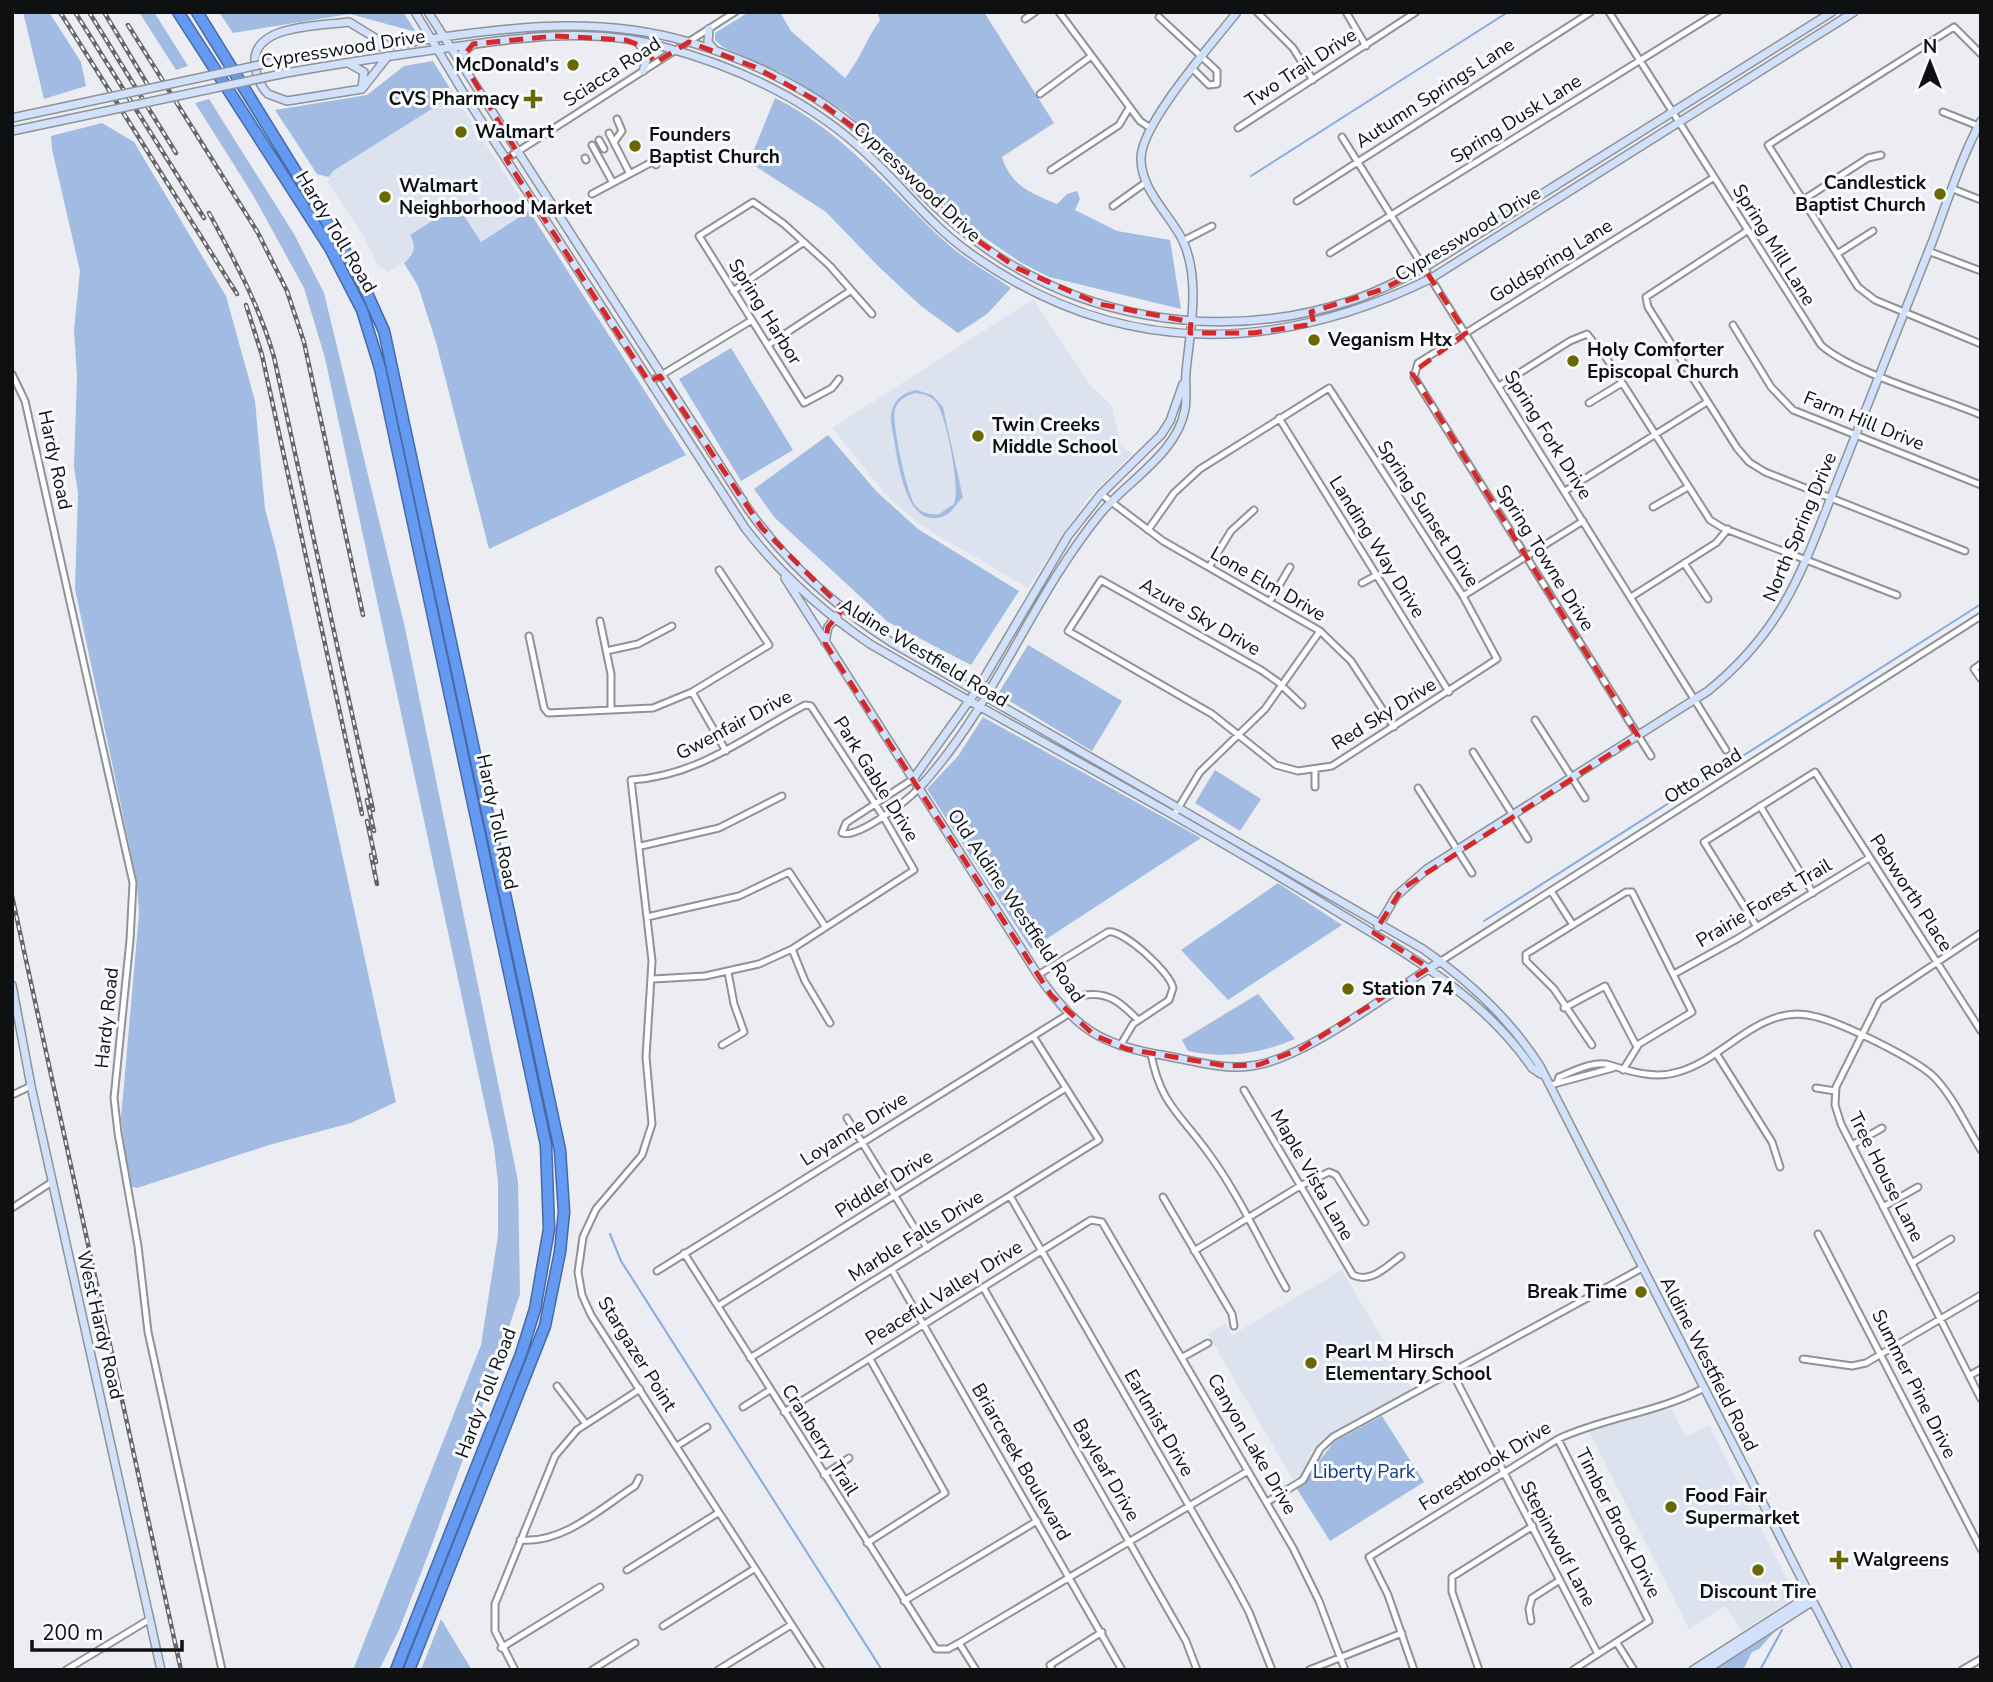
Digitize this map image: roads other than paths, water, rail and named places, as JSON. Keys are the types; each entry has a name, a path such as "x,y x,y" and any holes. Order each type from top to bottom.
{"highway":[{"name":"Hardy Toll Road","path":"178,12 330,248 368,327 477,811 546,1145 549,1228 535,1309 521,1354 396,1670"},
{"name":"Hardy Toll Road","path":"197,12 356,269 384,331 560,1150 564,1212 560,1252 545,1326 409,1670"}],"main road":[{"name":"Aldine Westfield Road","path":"428,12 732,485 776,546 843,610 894,644 1380,923 1441,961 1507,1022 1535,1058 1848,1670"},
{"path":"919,788 953,749 1082,537 1111,501 1164,450 1180,425 1185,412 1192,268 1183,241 1146,183 1141,156 1152,125 1237,12"},
{"name":"Cypresswood Drive","path":"12,118 282,60 351,49 516,26 563,24 614,27 689,42 720,53 770,74 821,103 856,129 968,235 1009,263 1060,290 1143,316 1191,322 1240,323 1311,312 1383,289 1424,268 1832,12"},
{"name":"Cypresswood Drive","path":"12,131 286,73 450,47 563,36 636,41 676,50 761,83 815,113 846,136 922,211 970,253 1046,298 1120,324 1190,333 1253,333 1314,324 1372,305 1430,279 1854,12"},
{"name":"Aldine Westfield Road","path":"416,13 649,382 745,528 778,568 835,619 888,654 1229,846 1429,968 1481,1008 1532,1068 1541,1074"},
{"path":"409,41 420,29 416,13"},
{"path":"362,89 280,100 263,89 255,61 262,40 276,33 349,22 385,44"},
{"path":"563,24 563,36"},
{"path":"351,49 358,38 358,27"},
{"path":"709,29 710,47 720,53"},
{"path":"636,41 648,55 643,71"},
{"path":"466,74 462,53 472,44"},
{"path":"1777,46 1784,57"},
{"path":"362,89 373,71 388,56"},
{"path":"347,63 364,72 362,89"},
{"path":"761,83 770,74"},
{"name":"North Spring Drive","path":"1374,933 1402,889 1427,869 1694,701 1730,674 1760,642 1787,602 1807,560 1878,374 1980,125"},
{"path":"846,136 856,129"},
{"path":"1544,193 1550,203"},
{"path":"922,211 932,203"},
{"path":"560,244 571,237"},
{"path":"1002,274 1009,263"},
{"path":"1094,316 1099,304"},
{"path":"1311,312 1314,324"},
{"path":"913,779 977,690 1068,536 1101,494 1170,421 1185,377"},
{"path":"1126,468 1135,476"},
{"path":"720,490 732,485"},
{"name":"Old Aldine Westfield Road","path":"778,568 1038,975 1068,1014 1094,1035 1119,1046 1151,1054 1238,1067 1275,1060 1301,1049 1441,961"},
{"path":"1038,585 1047,591"},
{"path":"825,643 828,627 843,610"},
{"path":"888,654 894,644"},
{"path":"1056,749 1062,740"},
{"path":"1116,782 1121,774"},
{"path":"1229,846 1234,839"},
{"path":"1295,885 1300,877"},
{"name":"West Hardy Road","path":"12,985 31,1086 161,1670"},
{"path":"1693,1670 1707,1666 1811,1598"}],"street":[{"name":"Sciacca Road","path":"506,159 735,12"},
{"path":"1025,19 1035,12"},
{"path":"1059,12 1129,108 1140,121 1149,127 1152,125"},
{"path":"1257,12 1293,48 1313,80"},
{"path":"1346,12 1366,46"},
{"name":"Two Trail Drive","path":"1238,128 1416,12"},
{"name":"Autumn Springs Lane","path":"1297,201 1591,12"},
{"name":"Spring Mill Lane","path":"1609,12 1677,123 1821,345 1829,353 1981,415"},
{"name":"Spring Dusk Lane","path":"1330,253 1718,12"},
{"path":"1159,17 1217,71 1217,84 1209,85 1193,69"},
{"path":"1981,54 1954,27 1768,145 1837,254 1866,294 1904,313 1981,344"},
{"path":"1041,94 1090,57"},
{"path":"1051,170 1119,125 1129,108"},
{"path":"1943,112 1980,125"},
{"path":"614,142 622,131 617,119"},
{"path":"609,133 630,174"},
{"name":"Spring Fork Drive","path":"1342,137 1726,750"},
{"path":"596,152 605,149 599,139"},
{"path":"592,145 612,183"},
{"path":"1803,200 1868,158 1881,155"},
{"path":"592,194 654,161 656,165"},
{"name":"Goldspring Lane","path":"1414,377 1418,363 1713,178"},
{"path":"1113,206 1146,183"},
{"path":"1953,189 1981,200"},
{"name":"Spring Harbor","path":"803,242 753,202 699,236 804,403 832,388 839,379"},
{"path":"1183,241 1212,226"},
{"path":"1747,231 1654,289 1646,297 1647,303 1707,402 1749,462 1765,472 1965,551"},
{"path":"1837,254 1873,231"},
{"path":"733,291 803,242 830,266 872,314"},
{"path":"1928,251 1981,271"},
{"path":"768,345 850,291"},
{"path":"649,382 752,320"},
{"name":"Farm Hill Drive","path":"1733,325 1783,402 1804,415 1981,485"},
{"path":"1499,386 1587,334 1622,383 1710,520 1897,595"},
{"name":"Hardy Road","path":"12,374 25,401 133,883 114,1098 138,1247 148,1332 222,1670"},
{"name":"Spring Towne Drive","path":"1414,377 1651,756"},
{"path":"1589,403 1622,383"},
{"name":"Spring Sunset Drive","path":"1279,418 1329,388 1463,596 1496,659"},
{"path":"1565,491 1707,402"},
{"path":"1148,530 1189,478 1279,418"},
{"name":"Landing Way Drive","path":"1279,418 1449,692"},
{"path":"1653,507 1688,487"},
{"name":"Lone Elm Drive","path":"1101,494 1148,530 1320,631 1351,661 1394,727"},
{"path":"1209,567 1231,531 1254,510"},
{"path":"1463,596 1583,521"},
{"path":"1631,597 1716,544 1727,529"},
{"path":"1684,564 1708,599"},
{"path":"1270,601 1290,567"},
{"path":"528,636 544,708 548,713 653,708 692,692 769,645 719,570"},
{"path":"1362,583 1377,575"},
{"name":"Azure Sky Drive","path":"1239,734 1212,714 1068,631 1101,580 1282,685 1302,705"},
{"name":"Otto Road","path":"1441,961 1981,616"},
{"path":"600,621 611,674 611,710"},
{"path":"606,651 638,644 672,626"},
{"path":"1174,815 1210,759 1265,709 1320,631"},
{"name":"Red Sky Drive","path":"1315,771 1332,765 1394,727 1496,659"},
{"path":"1981,664 1975,668 1981,679"},
{"path":"692,692 726,751"},
{"name":"Gwenfair Drive","path":"631,780 679,772 726,751 805,705 811,706"},
{"name":"Park Gable Drive","path":"811,706 883,816 914,870 825,926"},
{"path":"1535,720 1585,798"},
{"path":"1239,734 1276,765 1298,771 1315,771 1315,787"},
{"path":"1473,752 1528,839"},
{"name":"Pebworth Place","path":"1760,806 1815,772 1981,1031"},
{"path":"913,779 846,823 842,833 851,835 906,802 919,788"},
{"name":"Stargazer Point","path":"631,780 641,846 653,979 646,1057 652,1119 649,1139 642,1155 604,1199 587,1226 578,1272 582,1294 591,1315 821,1670"},
{"path":"1418,788 1472,873"},
{"path":"641,846 719,828 782,796"},
{"path":"1757,927 1704,842 1760,806 1812,893"},
{"name":"Prairie Forest Trail","path":"1674,974 1869,858"},
{"path":"647,917 739,896 789,872 825,926 792,949 759,964 728,972 653,979"},
{"path":"1551,891 1573,925"},
{"path":"1592,1045 1564,1008 1554,989 1525,959 1526,954 1629,891 1692,1012 1637,1047 1623,1070"},
{"path":"1038,975 1108,932 1121,933 1173,983 1169,1000 1138,1020 1119,1046"},
{"name":"Tree House Lane","path":"1981,933 1883,997 1860,1036 1835,1091 1836,1112 1981,1399"},
{"path":"792,949 805,981 830,1023"},
{"path":"722,1045 744,1032 734,1004 728,972"},
{"path":"1564,1008 1605,986 1637,1047"},
{"path":"1085,995 1105,994 1116,999 1138,1020"},
{"name":"Loyanne Drive","path":"657,1270 1068,1014"},
{"path":"1548,1087 1613,1068 1671,1074 1716,1053 1766,1022 1792,1014 1818,1017 1919,1062 1936,1079 1981,1150"},
{"path":"1033,1036 1066,1088"},
{"path":"1716,1053 1772,1142 1780,1167"},
{"path":"1151,1054 1160,1089 1171,1108 1209,1153 1286,1288"},
{"path":"12,1095 31,1086"},
{"name":"Marble Falls Drive","path":"750,1358 1099,1140 1066,1088"},
{"name":"Piddler Drive","path":"718,1306 1066,1088"},
{"path":"1816,1088 1835,1091"},
{"name":"Maple Vista Lane","path":"1244,1090 1353,1275 1366,1279 1374,1276 1401,1256"},
{"path":"846,1118 927,1248"},
{"path":"1852,1145 1882,1128"},
{"path":"1194,1251 1300,1186 1329,1172 1336,1175 1365,1222"},
{"path":"12,1208 52,1182"},
{"path":"1884,1208 1918,1187"},
{"name":"Earlmist Drive","path":"1010,1196 1249,1612 1272,1670"},
{"path":"1163,1197 1232,1314 1234,1326"},
{"name":"Peaceful Valley Drive","path":"785,1412 1091,1220 1102,1222 1116,1242"},
{"name":"Summer Pine Drive","path":"1818,1234 1981,1549"},
{"path":"1912,1263 1951,1239"},
{"name":"Canyon Lake Drive","path":"1116,1242 1266,1502 1319,1601 1345,1670"},
{"name":"Cranberry Trail","path":"684,1253 930,1643 942,1651 958,1643"},
{"path":"1266,1502 1303,1480 1320,1449 1333,1437 1642,1268"},
{"name":"Briarcreek Boulevard","path":"892,1270 1122,1670"},
{"name":"Bayleaf Drive","path":"983,1287 1185,1641 1197,1670"},
{"path":"1803,1359 1852,1366 1881,1354 1981,1295"},
{"path":"1183,1357 1208,1343"},
{"path":"867,1543 945,1493 870,1359"},
{"path":"1969,1376 1981,1369"},
{"name":"Stepinwolf Lane","path":"1452,1374 1598,1654"},
{"path":"557,1386 586,1424"},
{"name":"Forestbrook Drive","path":"1402,1633 1388,1595 1369,1557 1558,1439 1592,1425 1656,1409 1704,1388"},
{"path":"515,1670 501,1648 494,1625 495,1604 555,1456 569,1437 640,1389"},
{"path":"743,1407 770,1390"},
{"path":"677,1446 707,1427"},
{"name":"Timber Brook Drive","path":"1558,1439 1649,1621 1617,1643"},
{"path":"824,1475 849,1458"},
{"path":"976,1670 958,1643 1248,1471"},
{"path":"520,1540 544,1540 561,1534 635,1486 639,1478"},
{"path":"627,1570 718,1513"},
{"path":"904,1601 1037,1521"},
{"path":"1479,1670 1452,1592 1452,1577 1533,1526"},
{"path":"663,1626 754,1569"},
{"path":"1531,1621 1529,1608 1532,1598 1560,1580"},
{"path":"501,1648 600,1587"},
{"path":"66,1670 150,1619"},
{"path":"718,1670 791,1625"},
{"path":"1051,1667 1102,1632"},
{"path":"1309,1670 1402,1633 1415,1670"},
{"path":"593,1670 635,1643"},
{"path":"1573,1670 1617,1643 1634,1670"},
{"path":"1963,1670 1981,1659"}],"waterway":[{"path":"1251,176 1508,12"},
{"path":"1484,921 1981,604"},
{"path":"610,1234 621,1261 882,1670"},
{"path":"1760,1670 1782,1630"}],"railway":[{"path":"60,12 237,294"},
{"path":"75,12 204,218"},
{"path":"89,12 176,153"},
{"path":"104,12 149,87"},
{"path":"128,25 258,233 287,291 304,342 363,615"},
{"path":"209,213 254,301 274,357 373,810"},
{"path":"246,305 262,355 362,814"},
{"path":"367,800 374,831"},
{"path":"367,821 376,862"},
{"path":"371,855 377,884"},
{"path":"12,896 181,1670"}],"place":[{"name":"McDonald's","path":"573,65"},
{"name":"CVS Pharmacy","path":"533,99"},
{"name":"Walmart","path":"461,132"},
{"name":"Founders Baptist Church","path":"635,146"},
{"name":"Candlestick Baptist Church","path":"1940,194"},
{"name":"Walmart Neighborhood Market","path":"385,197"},
{"name":"Veganism Htx","path":"1314,340"},
{"name":"Holy Comforter Episcopal Church","path":"1573,361"},
{"name":"Twin Creeks Middle School","path":"978,436"},
{"name":"Station 74","path":"1348,989"},
{"name":"Break Time","path":"1641,1292"},
{"name":"Pearl M Hirsch Elementary School","path":"1311,1363"},
{"name":"Food Fair Supermarket","path":"1671,1507"},
{"name":"Walgreens","path":"1839,1560"},
{"name":"Discount Tire","path":"1758,1570"}],"park label":[{"name":"Liberty Park","path":"1364,1472"}]}
